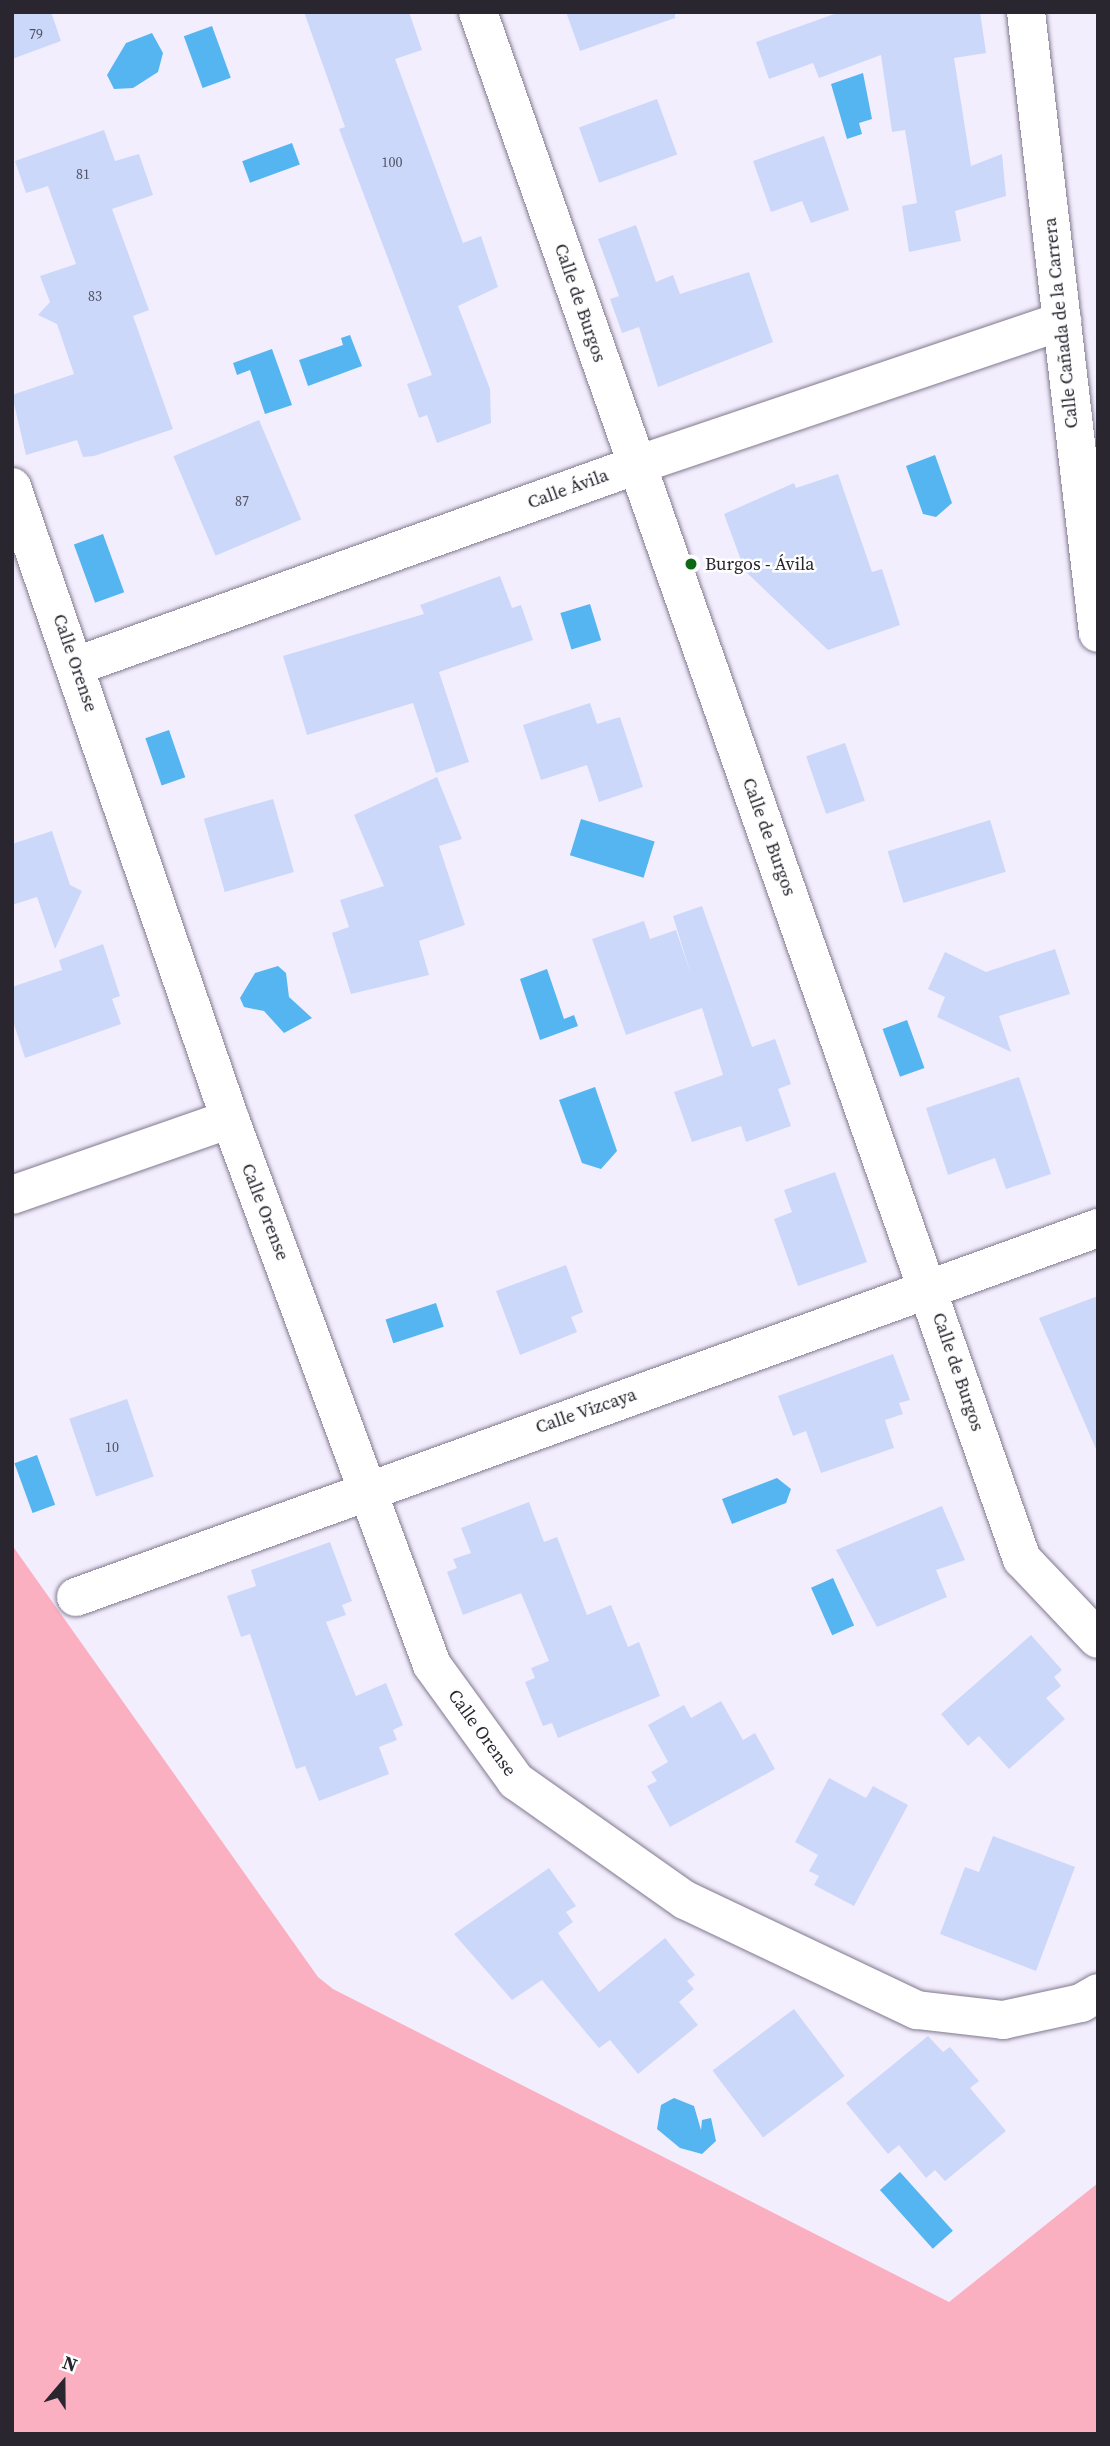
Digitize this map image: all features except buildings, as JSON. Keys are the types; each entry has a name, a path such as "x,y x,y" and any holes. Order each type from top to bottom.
{"street":[{"name":"Calle de Burgos","path":"478,12 930,1290 1022,1559 1098,1639"},
{"name":"Calle Cañada de la Carrera","path":"1026,12 1098,633"},
{"name":"Calle Ávila","path":"76,666 637,465 1062,321"},
{"name":"Calle Orense","path":"12,486 230,1119 432,1665 516,1781 674,1892 917,2010 1003,2020 1081,2003 1098,1993"},
{"path":"12,1195 230,1119"},
{"name":"Calle Vizcaya","path":"76,1597 368,1488 1098,1228"}],"shaded area":[{"path":"12,1545 318,1977 333,1989 949,2302 1098,2183 1098,2434 12,2434"}],"water":[{"path":"212,26 231,78 203,88 184,36"},
{"path":"152,33 163,53 158,72 133,88 114,89 107,75 126,43"},
{"path":"863,73 872,119 859,123 862,134 847,139 831,84"},
{"path":"292,143 300,165 250,183 242,161"},
{"path":"350,335 362,366 308,386 299,360 343,345 341,338"},
{"path":"272,349 292,405 265,414 250,370 237,375 233,363"},
{"path":"935,455 952,503 936,517 923,514 906,466"},
{"path":"103,534 124,592 95,603 74,545"},
{"path":"590,604 601,640 571,649 560,613"},
{"path":"169,730 185,777 162,785 145,738"},
{"path":"581,819 655,842 644,878 570,855"},
{"path":"278,966 286,973 289,997 312,1018 284,1033 264,1011 244,1007 240,998 255,973"},
{"path":"547,969 564,1019 574,1015 578,1026 540,1040 520,979"},
{"path":"907,1020 924,1068 900,1077 883,1029"},
{"path":"595,1087 617,1151 601,1169 582,1163 559,1100"},
{"path":"436,1303 444,1327 393,1343 386,1319"},
{"path":"37,1455 55,1505 33,1513 14,1463"},
{"path":"777,1478 791,1489 786,1503 732,1524 722,1499"},
{"path":"833,1578 854,1626 832,1635 811,1588"},
{"path":"674,2098 694,2106 701,2130 702,2120 711,2118 716,2141 702,2154 680,2148 657,2129 661,2105"},
{"path":"900,2172 953,2231 933,2249 880,2190"}],"place":[{"name":"Burgos - Ávila","path":"691,564"}]}
